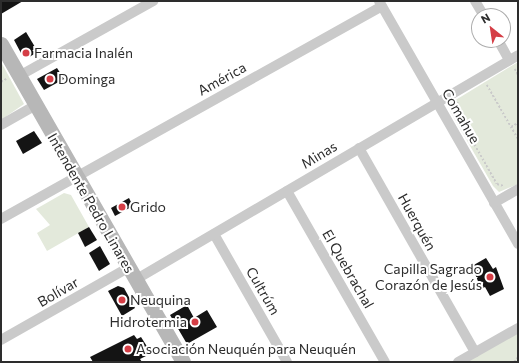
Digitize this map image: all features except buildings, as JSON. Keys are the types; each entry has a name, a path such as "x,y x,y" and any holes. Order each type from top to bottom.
{"main road":[{"name":"Intendente Pedro Linares","path":"1,44 13,80 36,105 183,362"}],"street":[{"path":"13,80 153,1"},
{"name":"Comahue","path":"380,4 518,244"},
{"name":"América","path":"1,219 380,4"},
{"path":"505,48 514,58"},
{"name":"Minas","path":"132,274 214,234 514,58"},
{"path":"1,125 36,105"},
{"name":"Huerquén","path":"359,148 475,352"},
{"path":"494,203 518,190"},
{"name":"El Quebrachal","path":"286,191 385,362"},
{"name":"Cultrúm","path":"214,234 287,362"},
{"name":"Bolívar","path":"1,340 132,274"},
{"path":"458,362 518,328"}],"path":[{"path":"515,69 518,75"},
{"path":"4,73 13,80"},
{"path":"1,82 13,80"},
{"path":"487,85 518,138"},
{"path":"458,101 455,110 497,184 506,186"},
{"path":"511,127 518,123"},
{"path":"514,362 518,357"}],"shaded area":[{"path":"1,62 24,104 1,120"},
{"path":"518,62 518,184 499,192 493,186 450,111 449,104"},
{"path":"64,193 71,195 89,227 47,251 37,233 50,225 36,209"},
{"path":"518,331 518,362 464,362"}],"place":[{"name":"Farmacia Inalén","path":"26,53"},
{"name":"Dominga","path":"50,79"},
{"name":"Grido","path":"122,207"},
{"name":"Capilla Sagrado Corazón de Jesús","path":"490,277"},
{"name":"Neuquina","path":"122,300"},
{"name":"Hidrotermia","path":"195,322"},
{"name":"Asociación Neuquén para Neuquén","path":"128,349"}]}
